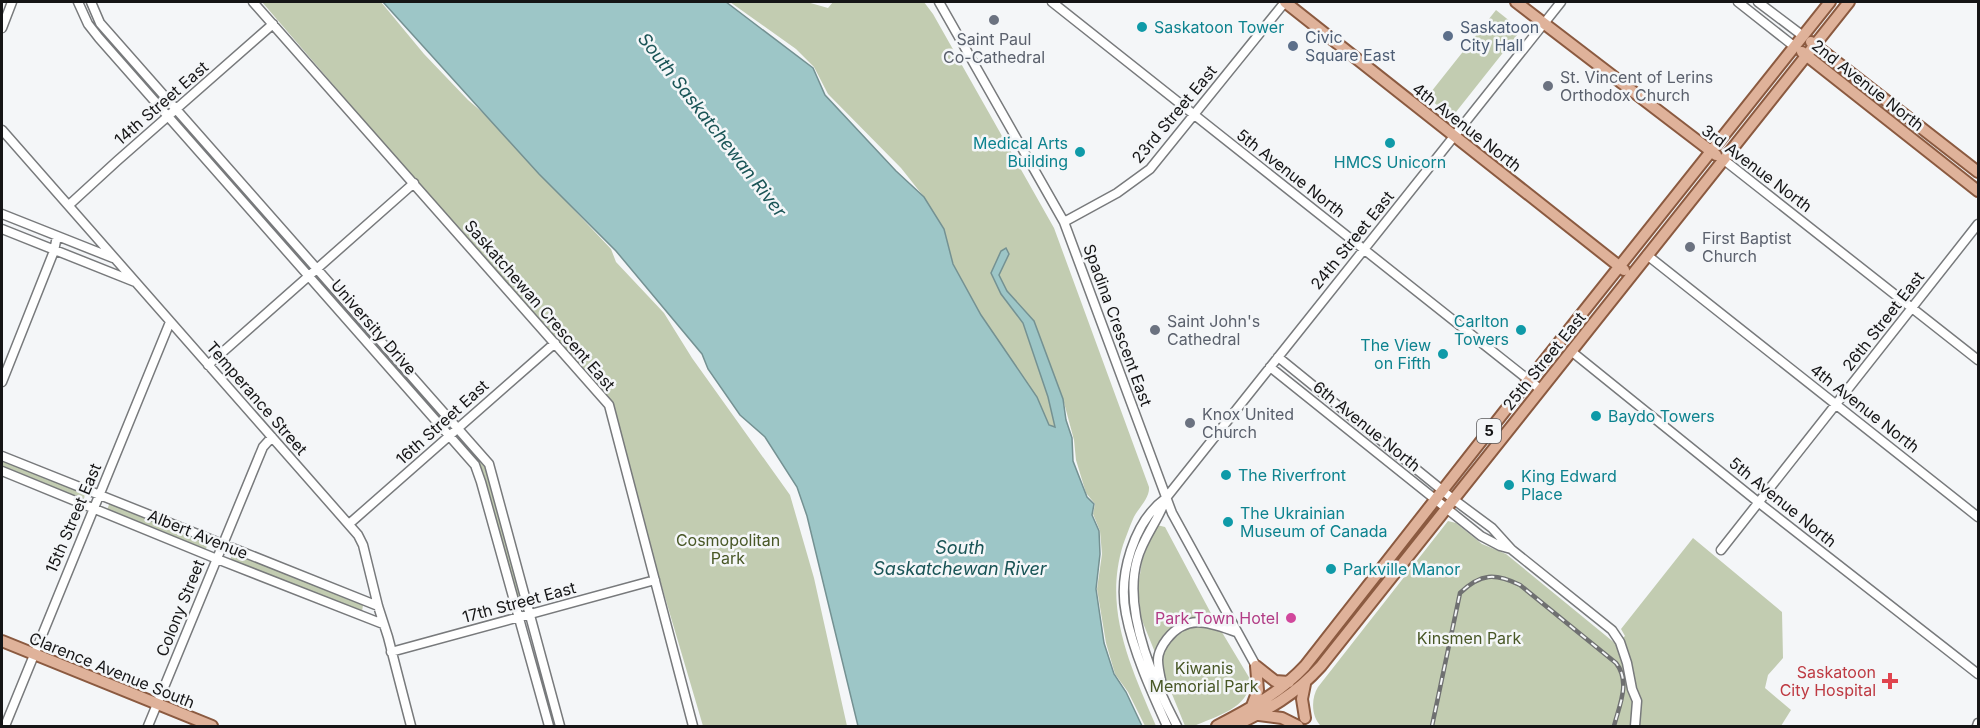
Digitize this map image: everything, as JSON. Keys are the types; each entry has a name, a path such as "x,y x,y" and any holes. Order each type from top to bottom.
{"main road":[{"name":"4th Avenue North","path":"1285,2 1631,276"},
{"name":"3rd Avenue North","path":"1516,2 1724,160"},
{"name":"25th Street East","path":"1246,716 1289,682 1314,655 1434,500 1830,2"},
{"name":"25th Street East","path":"1246,716 1259,715 1305,684 1849,2"},
{"name":"2nd Avenue North","path":"1803,36 1978,172"},
{"name":"2nd Avenue North","path":"1795,46 1978,191"},
{"name":"Clarence Avenue South","path":"2,641 212,726"},
{"path":"1256,666 1275,681 1289,682"},
{"path":"1246,716 1258,690 1256,666"},
{"path":"1259,715 1305,724 1302,699 1305,684"},
{"name":"5","path":"1217,726 1246,716"},
{"name":"5","path":"1234,726 1246,716"}],"street":[{"path":"2,28 12,2"},
{"name":"University Drive","path":"78,2 88,24 167,117 475,465 520,617 549,726"},
{"name":"University Drive","path":"91,2 100,23 489,464 560,726"},
{"name":"Saskatchewan Crescent East","path":"253,2 609,405 693,726"},
{"name":"Spadina Crescent East","path":"939,2 1064,222 1172,513 1256,666"},
{"name":"5th Avenue North","path":"1052,2 1540,389"},
{"name":"23rd Street East","path":"1064,222 1117,193 1142,176 1173,143 1285,2"},
{"name":"24th Street East","path":"1166,498 1561,2"},
{"name":"2nd Avenue North","path":"1738,2 1795,46"},
{"name":"2nd Avenue North","path":"1758,2 1803,36"},
{"name":"14th Street East","path":"69,205 273,24"},
{"name":"Temperance Street","path":"2,130 358,535 363,545 411,726"},
{"name":"3rd Avenue North","path":"1724,160 1978,360"},
{"path":"208,365 414,183"},
{"path":"2,214 116,259"},
{"name":"26th Street East","path":"1721,550 1978,224"},
{"path":"2,229 136,283"},
{"path":"2,382 54,251 57,236"},
{"name":"4th Avenue North","path":"1647,255 1978,517"},
{"name":"15th Street East","path":"5,726 170,322"},
{"name":"16th Street East","path":"349,524 555,343"},
{"name":"5th Avenue North","path":"1571,351 1978,674"},
{"name":"6th Avenue North","path":"1278,357 1491,528 1511,549"},
{"name":"6th Avenue North","path":"1270,367 1434,500 1483,537 1511,549"},
{"name":"Colony Street","path":"148,726 263,447 272,437"},
{"name":"Albert Avenue","path":"2,456 378,606"},
{"name":"Albert Avenue","path":"2,471 383,624"},
{"path":"1166,498 1161,513 1150,529 1137,559 1134,590 1136,621 1165,704 1177,726"},
{"path":"1166,498 1156,505 1141,525 1133,543 1128,562 1124,604 1143,667 1167,726"},
{"path":"1511,549 1603,622 1618,638 1637,701 1635,726"},
{"name":"17th Street East","path":"391,652 655,580"},
{"path":"1165,704 1158,659 1163,644 1175,629 1188,623 1210,622 1236,632"}],"green space":[{"name":"Cosmopolitan Park","path":"262,2 381,2 424,54 468,100 518,143 526,159 611,249 616,262 664,313 692,358 790,495 814,578 847,726 703,726 608,404"},
{"name":"Kiwanis Memorial Park","path":"730,2 807,2 828,8 833,2 924,2 933,14 1054,228 1149,487 1147,496 1133,519 1123,545 1116,592 1118,615 1129,660 1156,726 1145,726 1128,692 1115,674 1106,643 1097,589 1102,554 1100,531 1093,514 1095,504 1086,493 1076,460 1074,440 1063,399 1034,321 1007,291 999,275 1009,254 991,273 1001,294 1023,323 1048,397 1055,427 1049,425 981,315 953,264 944,229 924,197 901,168 828,94 814,67 796,49"},
{"path":"1496,10 1521,30 1452,117 1427,97"},
{"path":"182,120 306,261 302,264 179,123"},
{"path":"321,280 446,421 443,423 319,282"},
{"path":"462,440 487,470 523,604 519,604 483,472 460,442"},
{"path":"2,459 85,492 84,500 2,468"},
{"path":"110,502 208,542 206,549 107,510"},
{"name":"Kinsmen Park","path":"1448,521 1456,523 1482,544 1506,554 1616,644 1625,636 1621,629 1693,538 1782,612 1783,658 1768,675 1765,688 1791,710 1781,726 1321,726 1315,718 1313,707 1318,687"},
{"name":"Kiwanis Memorial Park","path":"1157,525 1165,527 1214,619 1250,679 1249,689 1239,704 1231,710 1194,726 1185,726 1141,618 1138,588 1142,561"},
{"path":"233,552 363,605 362,612 230,560"}],"water":[{"name":"South Saskatchewan River","path":"383,2 726,2 813,68 825,95 896,171 924,197 944,229 953,264 981,315 1037,397 1049,425 1055,427 1048,397 1023,323 1001,294 991,273 1001,251 1006,248 1009,254 999,275 1007,291 1034,321 1063,399 1072,438 1073,461 1087,497 1094,504 1092,515 1099,531 1100,554 1096,589 1104,643 1114,674 1126,692 1142,726 858,726 807,516 797,487 765,437 740,415 708,369 702,354 616,251 539,174"}],"railway":[{"path":"1432,726 1460,593 1468,586 1488,577 1503,578 1520,585 1616,663 1623,678 1623,686 1614,726"}],"place":[{"name":"Saint Paul Co-Cathedral","path":"994,20"},
{"name":"Saskatoon Tower","path":"1142,27"},
{"name":"Saskatoon City Hall","path":"1448,36"},
{"name":"Civic Square East","path":"1293,46"},
{"name":"St. Vincent of Lerins Orthodox Church","path":"1548,86"},
{"name":"HMCS Unicorn","path":"1390,143"},
{"name":"Medical Arts Building","path":"1080,152"},
{"name":"First Baptist Church","path":"1690,247"},
{"name":"Saint John's Cathedral","path":"1155,330"},
{"name":"Carlton Towers","path":"1521,330"},
{"name":"The View on Fifth","path":"1443,354"},
{"name":"Baydo Towers","path":"1596,416"},
{"name":"Knox United Church","path":"1190,423"},
{"name":"The Riverfront","path":"1226,475"},
{"name":"King Edward Place","path":"1509,485"},
{"name":"The Ukrainian Museum of Canada","path":"1228,522"},
{"name":"Parkville Manor","path":"1331,569"},
{"name":"Park Town Hotel","path":"1291,618"},
{"name":"Saskatoon City Hospital","path":"1890,681"}]}
